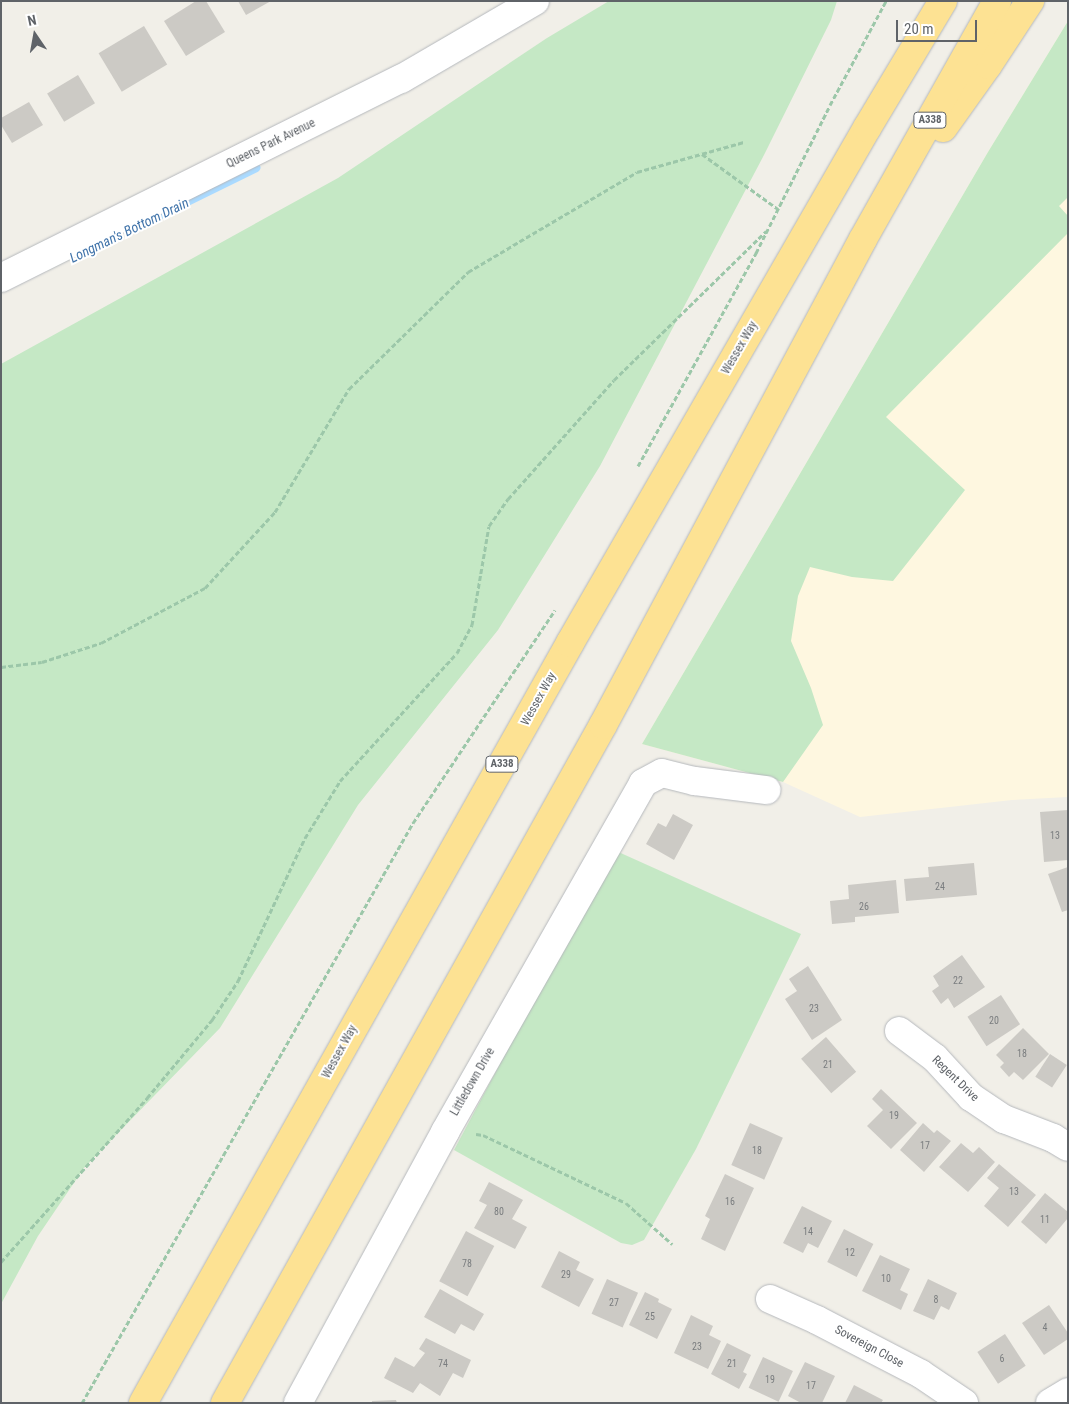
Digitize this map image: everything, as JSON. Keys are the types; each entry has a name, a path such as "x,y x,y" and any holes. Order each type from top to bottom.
{"highway":[{"path":"867,128 927,1"},
{"name":"Wessex Way","path":"143,1403 575,635 867,128 943,1"},
{"name":"A338","path":"225,1403 603,725 863,239 997,1"},
{"path":"863,239 988,65 1030,1"}],"street":[{"name":"Queens Park Avenue","path":"1,278 401,79 535,1"},
{"name":"Littledown Drive","path":"298,1403 445,1132 643,783 662,773 695,780 766,790"},
{"name":"Regent Drive","path":"900,1031 935,1058 971,1098 1004,1120 1053,1138 1068,1147"},
{"name":"Sovereign Close","path":"770,1299 817,1320 903,1365 964,1403"},
{"path":"1050,1403 1068,1392"}],"path":[{"path":"636,468 768,229 830,105 886,1"},
{"path":"1,667 42,662 101,643 205,588 275,512 349,389 468,272 637,172 744,142"},
{"path":"702,154 778,209"},
{"path":"1,1262 148,1098 212,1020 238,981 305,838 340,781 457,653 472,625 489,526 508,499 614,380 768,229"},
{"path":"82,1403 413,823 559,603"},
{"path":"445,1132 483,1135 626,1203 672,1244"}],"shaded area":[{"path":"1068,21 1068,797 1012,800 860,817 783,782 642,744 988,152"}],"green space":[{"path":"609,1 837,1 831,20 765,153 600,466 498,630 358,805 220,1028 84,1168 38,1236 1,1304 1,364 338,178 547,38"},
{"path":"1068,21 1068,197 1059,206 1068,216 1068,233 886,417 965,490 893,581 852,577 810,567 798,596 791,641 811,688 823,725 783,782 642,744 988,152"},
{"path":"614,850 801,934 696,1149 644,1240 632,1245 621,1243 454,1150"}],"building":[{"path":"196,1 206,1 225,32 186,56 164,21"},
{"path":"238,1 271,1 246,15"},
{"path":"144,26 167,65 122,92 99,53"},
{"path":"78,75 95,103 64,122 47,94"},
{"path":"29,102 43,125 12,143 1,125 1,118"},
{"path":"1068,810 1068,860 1044,862 1040,812"},
{"path":"673,814 693,825 674,860 646,844 658,823 666,827"},
{"path":"974,863 977,895 906,901 904,879 929,877 928,867"},
{"path":"1068,867 1068,910 1062,912 1048,874"},
{"path":"896,880 899,913 855,917 855,922 832,924 830,901 849,899 848,885"},
{"path":"962,955 985,987 954,1008 948,998 941,1004 932,991 939,986 933,976"},
{"path":"808,966 842,1020 812,1040 785,999 797,991 789,979"},
{"path":"1001,995 1020,1024 987,1046 967,1017"},
{"path":"1023,1028 1049,1054 1023,1080 1014,1072 1009,1077 1000,1067 1004,1063 996,1055"},
{"path":"826,1037 856,1072 831,1093 801,1059"},
{"path":"1050,1054 1067,1065 1052,1088 1035,1077"},
{"path":"881,1089 917,1123 891,1149 867,1126 883,1110 872,1099"},
{"path":"750,1123 783,1138 764,1180 731,1165"},
{"path":"923,1123 934,1133 937,1130 951,1141 924,1172 900,1150"},
{"path":"961,1143 973,1153 979,1147 995,1162 968,1192 939,1167"},
{"path":"999,1164 1036,1195 1008,1227 984,1206 999,1188 987,1178"},
{"path":"725,1174 754,1188 725,1251 701,1239 710,1219 705,1216"},
{"path":"489,1182 523,1200 512,1219 527,1227 515,1249 474,1228 487,1205 479,1201"},
{"path":"1045,1193 1068,1212 1068,1218 1046,1244 1021,1222"},
{"path":"802,1206 832,1221 818,1248 808,1243 803,1253 783,1243"},
{"path":"844,1229 873,1244 857,1277 827,1262"},
{"path":"466,1231 494,1246 467,1296 439,1281"},
{"path":"559,1251 580,1262 576,1270 594,1279 579,1307 541,1287"},
{"path":"880,1255 910,1269 900,1290 908,1294 901,1310 862,1291"},
{"path":"607,1279 638,1293 623,1328 592,1314"},
{"path":"928,1279 957,1293 949,1310 941,1306 934,1320 913,1311"},
{"path":"440,1289 484,1314 474,1331 461,1324 455,1334 424,1317"},
{"path":"645,1292 659,1299 658,1302 672,1309 657,1339 629,1325"},
{"path":"1049,1305 1068,1333 1068,1339 1044,1355 1022,1323"},
{"path":"691,1315 713,1326 709,1335 721,1341 708,1369 674,1353"},
{"path":"1005,1334 1026,1366 998,1384 977,1352"},
{"path":"426,1338 471,1360 463,1378 453,1373 440,1396 420,1383 413,1393 384,1378 395,1357 414,1367 425,1353 419,1349"},
{"path":"727,1343 751,1355 743,1372 747,1374 739,1389 711,1374"},
{"path":"763,1357 793,1371 779,1402 749,1388"},
{"path":"805,1362 835,1376 822,1403 801,1403 788,1396"},
{"path":"854,1385 883,1400 881,1403 845,1403"},
{"path":"396,1400 397,1403 372,1403 372,1401"}],"waterway":[{"name":"Longman's Bottom Drain","path":"138,225 256,167"}]}
